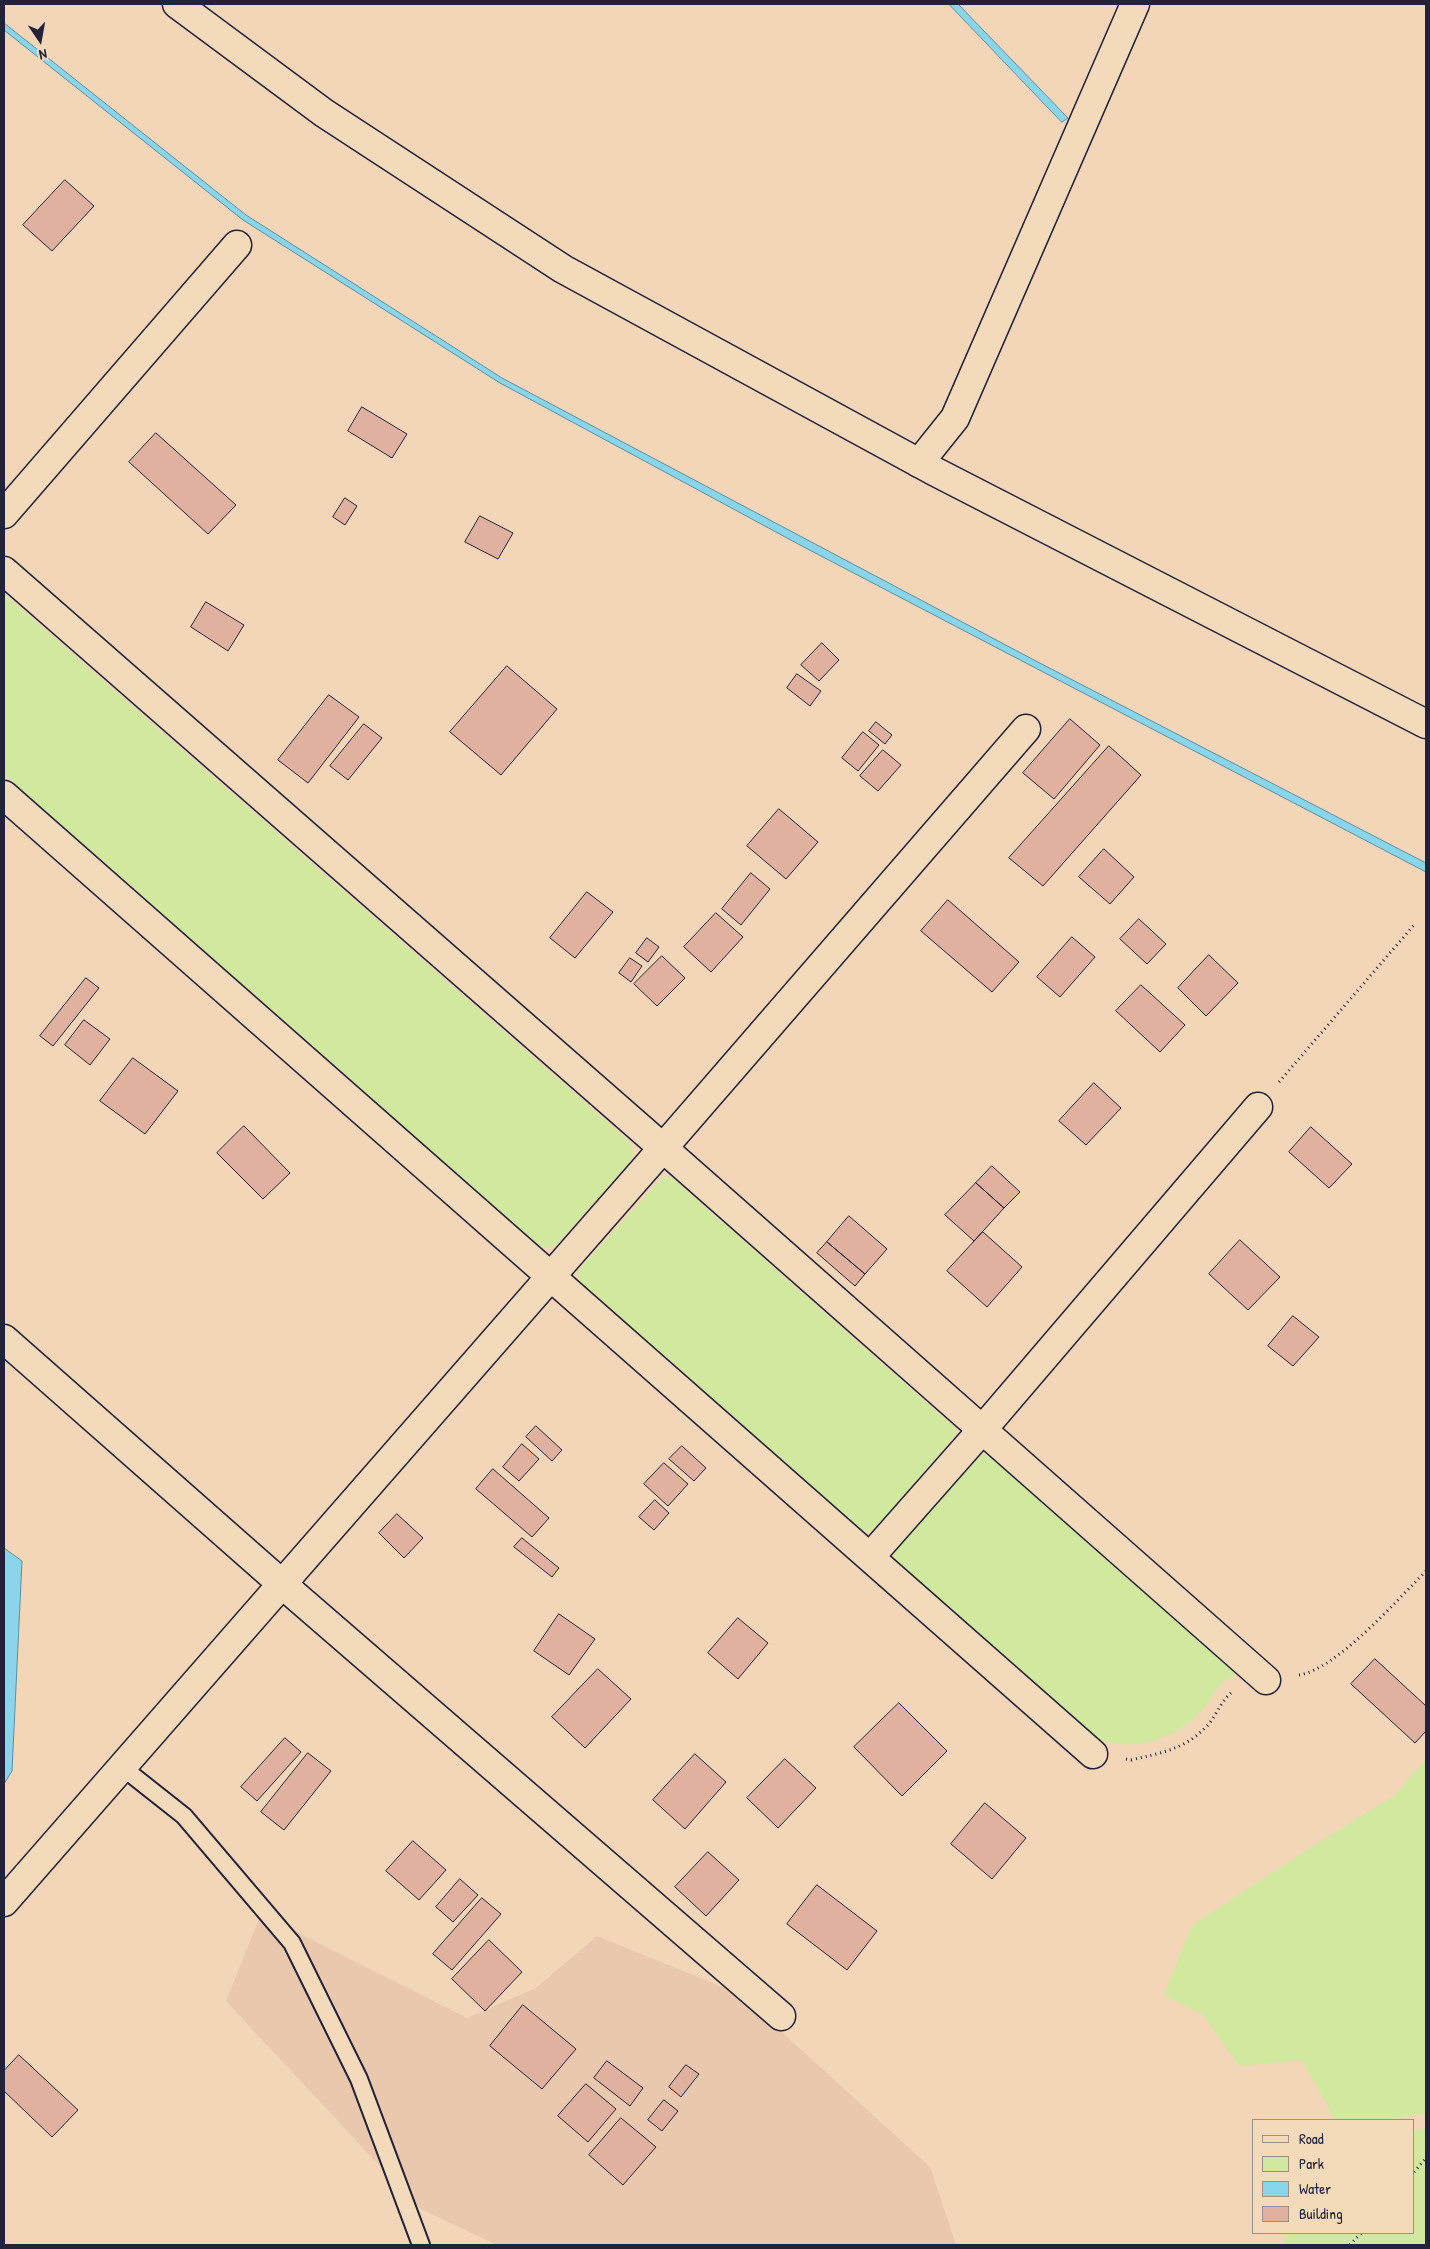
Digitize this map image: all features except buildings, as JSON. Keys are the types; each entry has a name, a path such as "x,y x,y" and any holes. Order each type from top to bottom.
{"street":[{"path":"177,4 324,113 563,269 919,463 1426,724"},
{"path":"919,463 955,418 1134,4"},
{"path":"4,514 237,245"},
{"path":"4,571 663,1148 1266,1680"},
{"path":"4,1902 663,1148 1026,729"},
{"path":"4,795 1093,1754"},
{"path":"870,1557 982,1430 1258,1107"},
{"path":"4,1340 282,1584 781,2016"}],"lane":[{"path":"122,1767 184,1816 292,1943 359,2079 421,2245"}],"path":[{"path":"1258,1107 1414,925"},
{"path":"1093,1754 1131,1760 1176,1749 1206,1727 1222,1700 1237,1688 1266,1680 1302,1675 1320,1668 1340,1655 1426,1571"},
{"path":"1415,2171 1426,2158"},
{"path":"1350,2245 1360,2234"}],"shaded area":[{"path":"261,1914 467,2018 536,1988 597,1936 740,1994 930,2167 956,2245 497,2245 419,2208 226,2001"}],"green space":[{"path":"4,594 630,1142 634,1152 631,1160 557,1244 546,1248 540,1246 4,774"},
{"path":"664,1176 672,1178 955,1428 955,1435 872,1532 863,1531 580,1281 577,1273 579,1269"},
{"path":"982,1453 990,1456 1236,1672 1234,1677 1221,1684 1198,1715 1186,1725 1173,1733 1145,1743 1115,1743 1100,1740 896,1561 893,1554 895,1550"},
{"path":"1426,1759 1426,2113 1394,2119 1334,2119 1302,2060 1239,2066 1203,2015 1164,1995 1192,1925 1395,1795"},
{"path":"1426,2129 1426,2245 1281,2245 1289,2234 1415,2234 1415,2131"}],"water":[{"path":"949,4 958,4 1068,118 1062,122"},
{"path":"4,23 246,215 502,378 1034,660 1426,863 1426,872 800,545 500,383 243,220 4,30"},
{"path":"4,1548 22,1561 12,1771 4,1784"}]}
